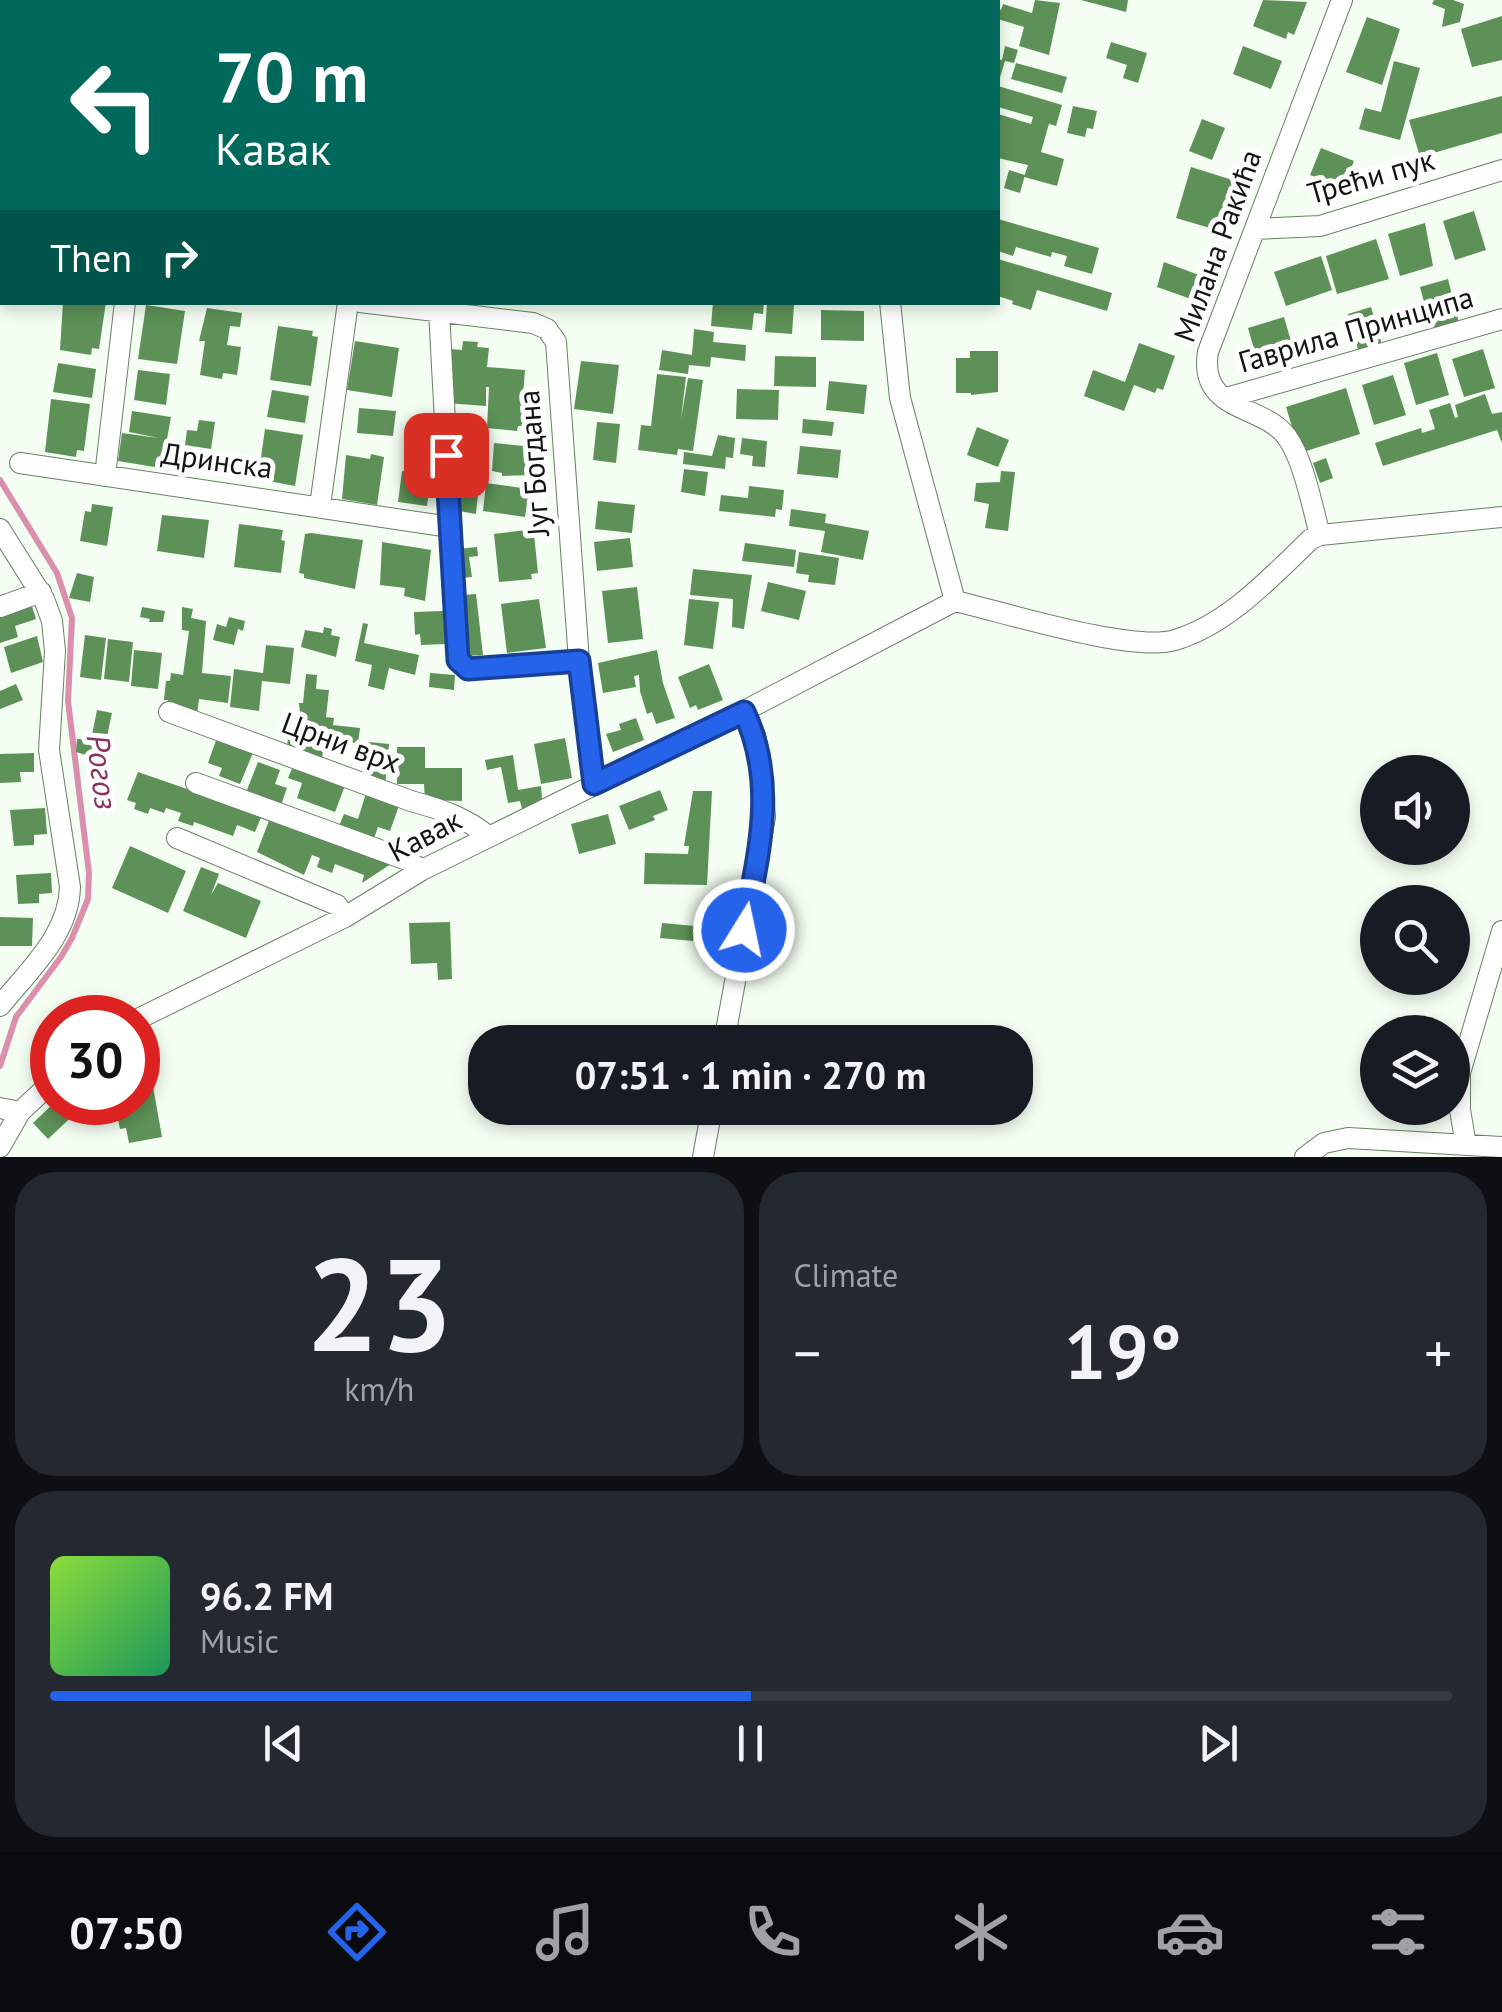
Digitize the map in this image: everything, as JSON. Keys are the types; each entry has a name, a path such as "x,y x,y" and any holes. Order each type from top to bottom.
{"street":[{"name":"Милана Ракића","path":"1226,398 1205,370 1208,352 1342,0"},
{"name":"Трећи пук","path":"1255,229 1320,226 1502,170"},
{"path":"105,476 125,305"},
{"path":"320,506 348,305"},
{"name":"Југ Богдана","path":"384,305 540,325 556,342 579,661 594,784"},
{"path":"890,305 900,398 955,601 1104,636 1174,641 1216,620 1320,535 1502,517"},
{"path":"439,312 456,654 468,669 579,661"},
{"name":"Гаврила Принципа","path":"1226,398 1502,319"},
{"path":"1226,398 1286,435 1320,535"},
{"name":"Дринска","path":"20,463 450,527"},
{"path":"0,529 41,592 54,637 49,750 70,896 55,936 0,1006"},
{"path":"0,608 41,592"},
{"name":"Кавак","path":"160,1008 345,917 488,836 744,712 955,601"},
{"name":"Црни врх","path":"169,712 396,796 445,810 488,836"},
{"path":"727,1025 765,816 755,734 744,712"},
{"path":"196,783 406,860 422,870"},
{"path":"176,838 337,905 345,917"},
{"path":"1466,1145 1460,1110 1460,1073 1502,930"},
{"path":"0,1147 10,1110"},
{"path":"702,1157 709,1125"},
{"path":"1305,1157 1324,1142 1348,1138 1501,1147 1498,1157"}],"building":[{"path":"1035,0 1060,3 1049,55 1019,46 1024,27 1000,20 1003,4 1032,13"},
{"path":"1081,0 1128,0 1126,12"},
{"path":"1263,0 1307,2 1294,35 1288,32 1286,39 1253,26"},
{"path":"1434,0 1464,4 1460,22 1442,27 1445,9 1432,4"},
{"path":"1502,16 1502,60 1472,67 1461,29"},
{"path":"1367,17 1400,29 1382,85 1346,72"},
{"path":"1111,42 1147,53 1138,83 1123,78 1127,65 1106,58"},
{"path":"1005,46 1018,50 1014,63 1005,61 1000,77"},
{"path":"1243,46 1282,61 1271,89 1233,74"},
{"path":"1394,61 1420,68 1400,140 1359,129 1365,108 1381,112"},
{"path":"1016,63 1067,77 1062,93 1011,79"},
{"path":"1000,87 1062,105 1056,126 1049,124 1041,152 1064,159 1057,186 1024,177 1028,165 1000,158 1000,115 1031,124 1033,117 1000,108"},
{"path":"1502,96 1502,133 1420,157 1409,120"},
{"path":"1073,106 1097,111 1093,129 1087,128 1085,137 1067,133"},
{"path":"1202,119 1225,128 1212,160 1189,151"},
{"path":"1321,148 1354,161 1343,188 1310,175"},
{"path":"1191,167 1239,182 1220,231 1176,218"},
{"path":"1009,170 1025,175 1020,193 1004,188"},
{"path":"1474,211 1486,250 1455,260 1443,221"},
{"path":"1000,220 1099,248 1092,274 1064,266 1067,256 1052,252 1051,257 1016,247 1013,256 1000,252"},
{"path":"1425,223 1433,266 1400,276 1388,234"},
{"path":"1376,239 1389,279 1337,294 1326,256"},
{"path":"1321,256 1332,290 1286,306 1274,272"},
{"path":"1000,260 1112,293 1107,311 1037,290 1031,310 1012,304 1013,301 1000,297"},
{"path":"1164,262 1199,275 1191,299 1157,287"},
{"path":"1448,279 1459,323 1432,330 1429,321 1404,327 1399,309 1424,302 1420,287"},
{"path":"63,305 106,305 99,349 92,348 91,355 60,350"},
{"path":"146,305 185,311 177,364 138,359"},
{"path":"713,305 764,305 763,314 754,313 752,330 711,326"},
{"path":"767,305 794,305 792,334 765,332"},
{"path":"1371,307 1382,345 1359,353 1348,314"},
{"path":"207,308 242,313 240,327 230,326 227,345 241,347 237,375 223,373 222,379 200,375 205,341 199,341"},
{"path":"821,310 864,311 864,341 821,340"},
{"path":"1284,317 1293,348 1257,359 1248,328"},
{"path":"278,326 313,331 312,336 318,337 311,386 270,380"},
{"path":"694,329 714,332 713,342 746,345 745,361 711,357 710,367 689,365 688,374 659,370 662,350 692,355"},
{"path":"355,341 399,348 392,397 347,390"},
{"path":"463,341 489,348 487,367 525,370 525,426 518,426 517,431 487,428 489,387 486,406 446,403 450,349 462,350"},
{"path":"1139,343 1175,356 1163,390 1157,388 1155,393 1134,385 1124,411 1084,396 1093,370 1125,382"},
{"path":"1483,349 1495,388 1464,397 1452,359"},
{"path":"970,351 998,351 998,392 956,393 956,358 970,358"},
{"path":"1437,353 1449,395 1416,405 1404,363"},
{"path":"775,356 816,357 816,387 774,386"},
{"path":"581,361 619,365 613,414 574,409"},
{"path":"58,363 96,369 92,398 53,392"},
{"path":"138,370 170,374 166,405 134,400"},
{"path":"657,374 686,377 681,419 688,378 703,380 693,451 678,449 677,455 638,450 641,425 651,426"},
{"path":"1393,375 1406,415 1374,425 1362,385"},
{"path":"829,381 867,385 864,414 826,410"},
{"path":"1346,388 1360,434 1300,453 1286,407"},
{"path":"737,389 779,390 778,420 736,419"},
{"path":"272,390 309,396 305,423 267,417"},
{"path":"1485,394 1492,414 1502,412 1502,443 1497,430 1383,466 1375,443 1421,428 1422,433 1435,429 1429,410 1450,403 1455,418 1455,405"},
{"path":"51,399 90,404 84,451 77,450 76,457 45,452"},
{"path":"359,408 396,411 393,436 357,433"},
{"path":"132,411 171,417 167,439 175,440 171,465 162,463 161,468 118,461 122,433 159,438 129,432"},
{"path":"803,419 834,422 832,436 802,433"},
{"path":"199,420 215,422 211,449 185,445 187,430 197,431"},
{"path":"597,422 620,424 616,463 593,460"},
{"path":"450,425 471,427 468,468 474,468 474,484 479,484 476,514 453,510"},
{"path":"977,427 1009,440 998,467 967,455"},
{"path":"265,429 303,435 295,486 258,479"},
{"path":"718,435 735,438 733,458 726,457 725,469 683,464 684,452 712,456"},
{"path":"742,438 767,441 765,467 752,466 753,456 740,454"},
{"path":"494,443 534,447 531,475 502,476 492,471"},
{"path":"800,446 841,450 838,478 797,474"},
{"path":"371,454 384,457 377,505 342,499 346,455 370,459"},
{"path":"1326,458 1333,478 1320,483 1313,463"},
{"path":"684,469 708,472 705,496 681,492"},
{"path":"402,471 431,474 427,506 398,502"},
{"path":"1001,471 1015,472 1008,531 985,528 989,504 974,501 976,483 1000,482"},
{"path":"486,483 529,489 525,517 483,511"},
{"path":"749,486 784,490 782,510 776,509 775,517 719,511 721,495 748,498"},
{"path":"598,501 635,505 632,533 595,529"},
{"path":"92,504 113,507 107,546 80,541 85,511 91,512"},
{"path":"791,509 826,514 825,523 869,531 863,560 821,552 825,531 789,526"},
{"path":"162,515 209,520 204,558 157,551"},
{"path":"239,524 283,530 281,573 234,567"},
{"path":"527,530 527,535 534,534 538,573 531,574 532,579 499,582 494,534"},
{"path":"305,534 363,540 355,589 304,578 299,573"},
{"path":"630,538 633,567 597,571 594,542"},
{"path":"382,542 431,550 425,601 404,596 405,588 380,585"},
{"path":"745,543 796,550 794,567 742,561"},
{"path":"477,547 478,556 469,557 472,577 461,578 458,549"},
{"path":"799,552 839,558 835,585 808,582 809,575 796,573"},
{"path":"693,569 752,575 744,629 732,627 733,599 690,595"},
{"path":"77,573 94,577 90,602 69,598"},
{"path":"768,582 806,591 799,620 761,611"},
{"path":"637,587 643,639 608,643 602,591"},
{"path":"476,594 483,655 466,656 462,595"},
{"path":"539,599 546,648 507,653 501,604"},
{"path":"689,599 719,602 713,649 684,645"},
{"path":"31,603 36,619 15,626 18,637 0,643 0,613"},
{"path":"142,607 165,611 163,622 140,617"},
{"path":"182,607 193,609 191,618 206,621 202,673 231,676 228,703 199,699 197,715 167,711 168,700 164,700 171,673 183,675 189,631 182,630"},
{"path":"443,611 445,644 421,645 420,634 415,635 414,612"},
{"path":"229,617 245,621 243,631 238,629 234,645 213,640 217,624 226,627"},
{"path":"363,623 368,624 364,643 419,655 415,675 389,668 384,690 368,686 372,665 355,661"},
{"path":"324,627 332,629 331,635 340,637 336,657 301,647 305,630 323,633"},
{"path":"85,635 106,638 101,680 80,677"},
{"path":"37,636 43,662 11,673 4,647"},
{"path":"108,639 133,642 129,682 104,679"},
{"path":"266,645 294,648 290,684 262,681 259,711 230,707 234,669 263,673"},
{"path":"134,650 162,653 158,689 131,686"},
{"path":"657,650 675,718 656,724 652,712 647,714 639,675 634,676 636,687 603,693 598,663"},
{"path":"709,664 723,700 698,710 696,705 690,708 678,677"},
{"path":"430,673 455,675 454,690 429,687"},
{"path":"306,674 317,675 316,689 329,690 326,717 334,718 333,725 360,728 358,743 324,740 322,760 305,759 306,751 287,749 289,724 301,725 299,703 303,703"},
{"path":"16,684 23,700 0,709 0,691"},
{"path":"97,710 112,713 102,760 76,752 77,739 91,740"},
{"path":"636,718 644,740 613,752 606,734 621,730 619,724"},
{"path":"218,735 255,748 240,784 219,776 222,768 208,763"},
{"path":"565,738 572,778 541,784 534,744"},
{"path":"369,742 389,744 385,786 371,785 372,765 367,764"},
{"path":"397,747 425,747 425,768 462,768 462,801 425,800 424,784 397,784"},
{"path":"34,753 34,772 20,772 21,782 0,783 0,754"},
{"path":"513,755 518,790 541,786 542,799 522,809 520,801 508,803 501,767 487,770 485,760"},
{"path":"258,762 280,770 275,784 287,788 280,808 245,795"},
{"path":"294,764 346,783 335,812 297,798 302,783 288,778"},
{"path":"138,772 262,815 255,832 237,825 233,836 194,822 193,826 178,821 181,813 166,808 164,813 150,808 148,814 134,809 136,803 127,800"},
{"path":"367,790 400,803 390,831 378,827 372,844 337,831 344,814 358,819"},
{"path":"660,790 668,810 629,830 619,806"},
{"path":"693,791 712,791 707,885 644,884 645,853 688,854 689,846 684,846"},
{"path":"45,808 47,834 34,835 34,845 14,846 10,810"},
{"path":"608,814 616,844 579,854 571,824"},
{"path":"270,818 394,862 362,883 364,875 335,864 332,873 317,867 320,858 312,855 304,875 257,852"},
{"path":"130,846 186,871 168,913 112,888"},
{"path":"201,867 219,874 211,895 218,883 261,901 246,938 183,911"},
{"path":"51,873 52,893 39,894 39,903 18,904 16,875"},
{"path":"0,917 33,918 32,946 0,946"},
{"path":"450,922 452,979 438,980 437,963 411,964 409,923"},
{"path":"662,923 695,926 693,941 660,938"},
{"path":"35,1125 63,1125 48,1139"},
{"path":"119,1125 160,1125 162,1137 129,1143 126,1128 120,1129"}],"waterway":[{"name":"Рогоз","path":"0,480 57,573 72,618 68,701 89,873 88,899 72,938 16,1017 0,1066"}],"route":[{"path":"446,455 458,660 468,669 579,661 594,784 744,712 755,734 765,816 744,930"}]}
